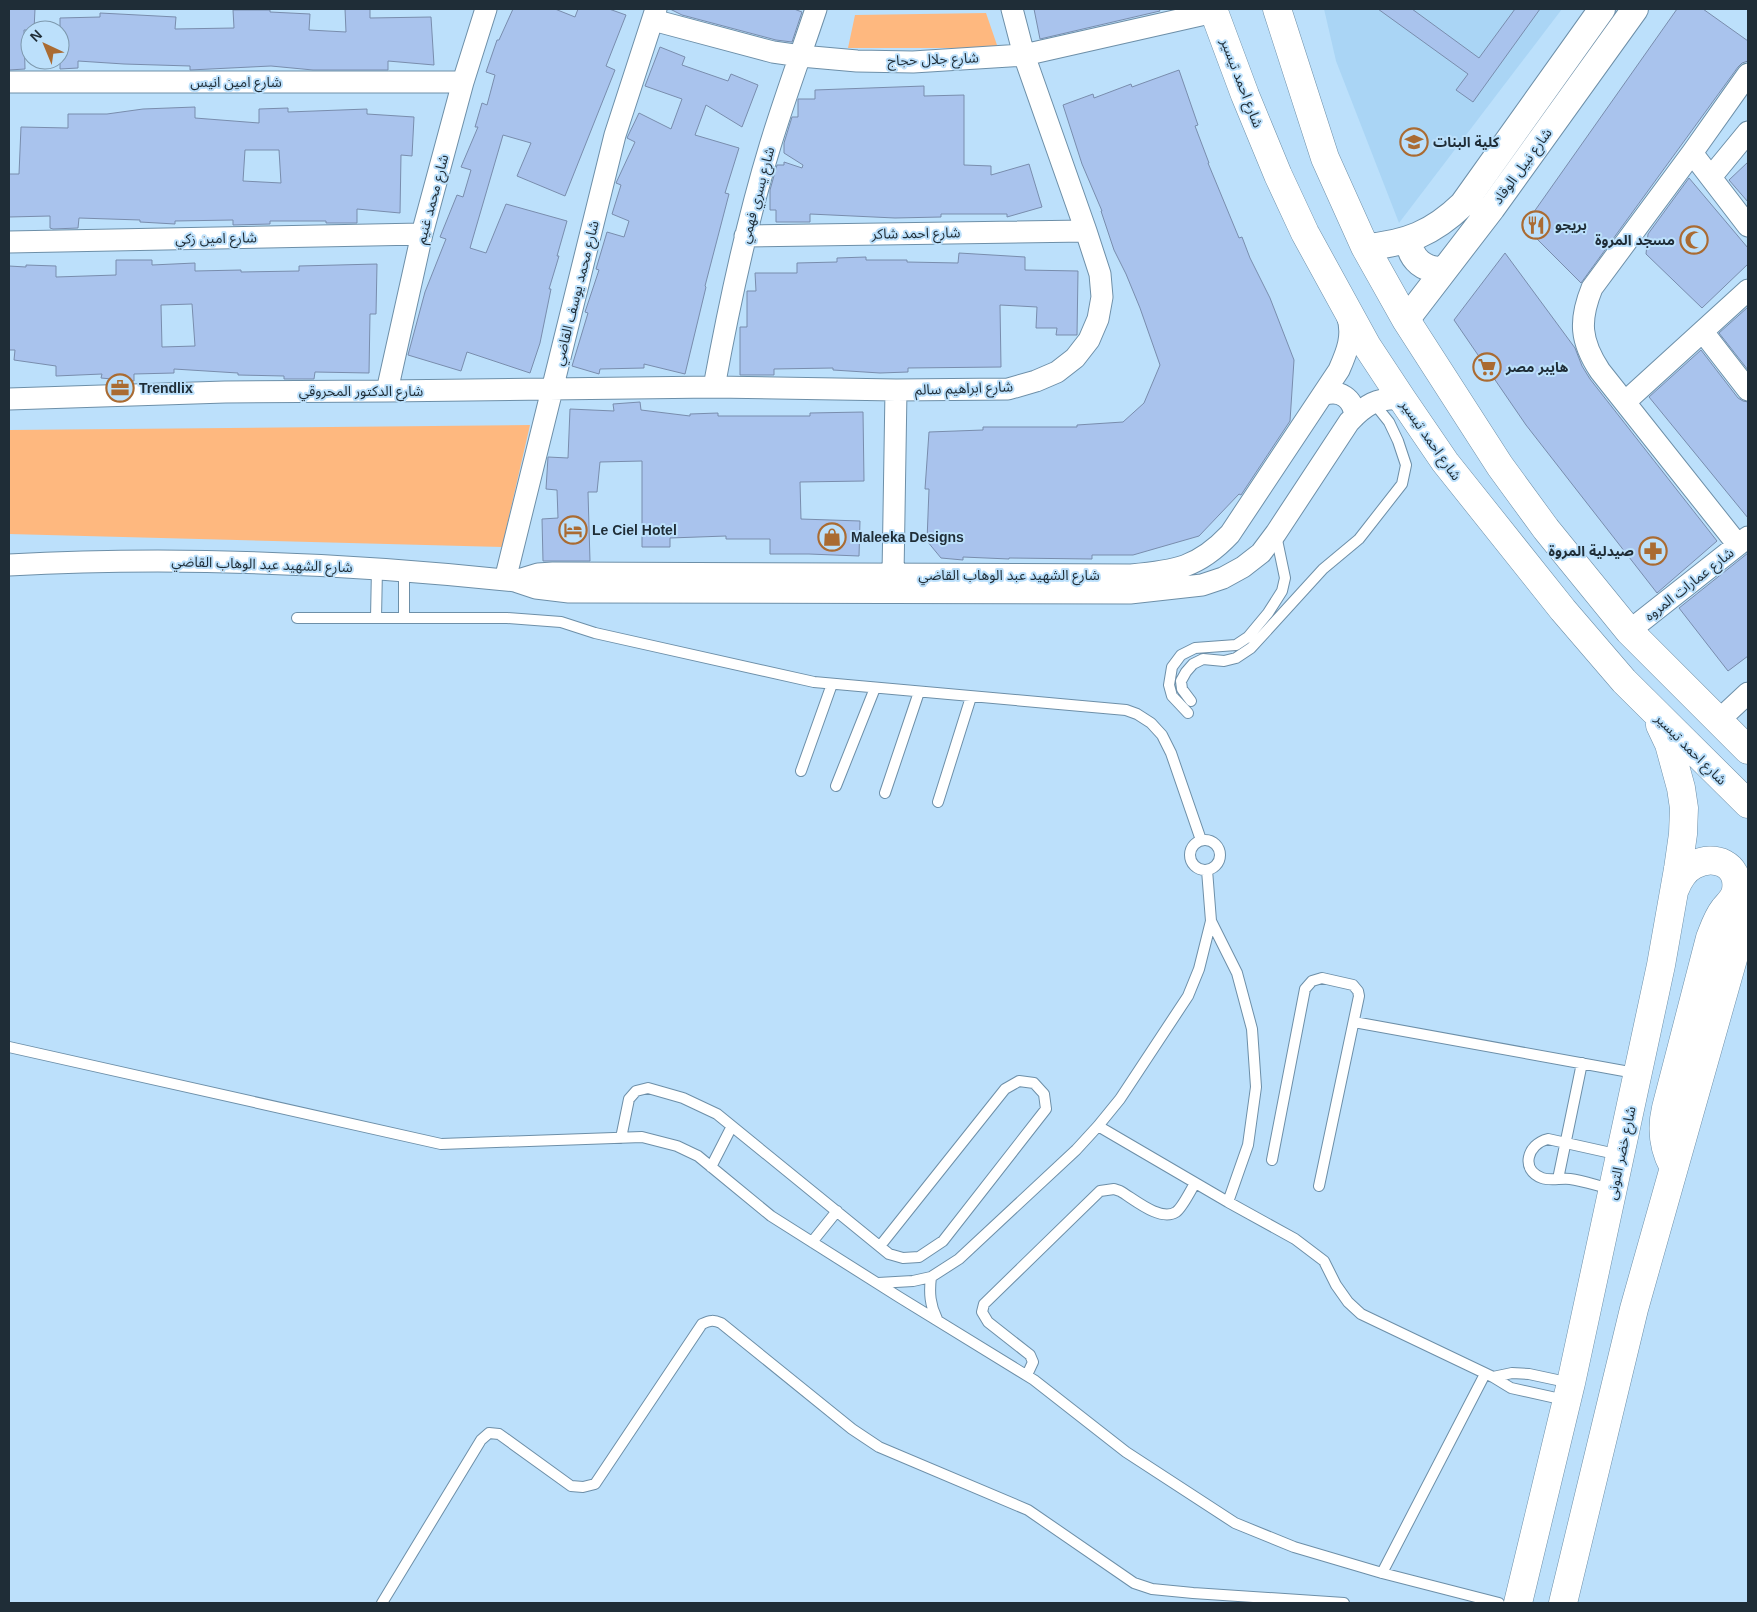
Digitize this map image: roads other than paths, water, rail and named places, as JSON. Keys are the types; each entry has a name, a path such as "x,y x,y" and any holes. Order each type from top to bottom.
{"main road":[{"path":"1276,9 1325,158 1365,247 1406,320 1500,466 1546,529 1629,631 1748,750"},
{"name":"شارع احمد تيسير","path":"1214,10 1278,175 1305,233 1367,346 1402,399 1446,462 1503,537 1581,631 1624,681 1748,804"},
{"name":"شارع خضر التونى","path":"1518,1603 1569,1392 1662,966 1683,834 1684,808 1682,788 1669,744 1648,705"},
{"path":"1673,1166 1664,1144 1663,1120 1710,938 1718,919 1734,897 1742,878 1723,861 1703,861 1685,872 1675,889"},
{"path":"1563,1603 1634,1309 1748,906"}],"street":[{"name":"شارع محمد غنيم","path":"387,392 422,234 463,82 486,9"},
{"name":"شارع يسري فهمي","path":"714,387 728,311 745,236 770,145 816,9"},
{"name":"شارع ابراهيم سالم","path":"714,387 896,390 1008,389 1036,381 1057,372 1075,358 1089,340 1096,326 1102,297 1100,274 1024,55 1012,9"},
{"name":"شارع نبيل الوقاد","path":"1365,247 1388,245 1409,240 1426,233 1450,217 1463,204 1602,9"},
{"name":"شارع نبيل الوقاد","path":"1406,320 1492,208 1634,9"},
{"name":"شارع جلال حجاج","path":"654,14 740,44 773,52 800,56 913,62 1024,55 1214,10"},
{"name":"شارع محمد يوسف القاضي","path":"510,580 552,389 615,135 654,14"},
{"path":"1743,541 1600,371 1590,356 1584,339 1583,322 1585,304 1592,288 1748,74"},
{"name":"شارع امين انيس","path":"9,82 463,82"},
{"path":"1711,177 1748,132"},
{"path":"1692,153 1748,226"},
{"name":"شارع احمد شاكر","path":"745,236 1086,231"},
{"name":"شارع امين زكي","path":"9,242 422,234"},
{"path":"1409,240 1412,254 1416,260 1429,269 1444,270"},
{"path":"1625,402 1748,290"},
{"name":"شارع الشهيد عبد الوهاب القاضي","path":"510,580 553,573 1131,575 1166,572 1192,564 1208,555 1230,534 1339,370 1350,340 1350,324 1345,308"},
{"path":"1702,332 1748,390"},
{"name":"شارع الدكتور المحروقي","path":"9,399 225,392 387,392 714,387"},
{"path":"893,575 896,390"},
{"path":"1323,395 1336,392 1348,398 1352,403 1355,416"},
{"path":"1373,402 1389,398 1402,399"},
{"name":"شارع الشهيد عبد الوهاب القاضي","path":"9,565 70,562 224,561 377,568 510,580 536,588 569,592 1130,593 1202,585 1223,578 1243,567 1261,552 1276,534 1340,436 1360,410 1373,402"},
{"name":"شارع عمارات المروه","path":"1629,631 1743,541"},
{"path":"1718,721 1748,693"}],"lane":[{"path":"1191,701 1182,689 1181,681 1193,664 1203,659 1224,661 1236,658 1251,648 1323,569 1359,539 1402,484 1406,466 1398,441 1389,422 1373,402"},
{"path":"1188,713 1172,696 1168,685 1172,667 1181,655 1195,648 1236,645 1248,637 1268,613 1282,591 1285,578 1276,534"},
{"path":"376,618 377,568"},
{"path":"404,570 404,618"},
{"path":"297,618 507,618 561,622 595,633 814,682 1126,710 1137,714 1151,723 1162,734 1171,753 1200,840"},
{"path":"801,771 832,684"},
{"path":"836,786 875,688"},
{"path":"885,793 919,692"},
{"path":"938,802 970,697"},
{"path":"1200,840 1212,841 1219,849 1220,854 1216,865 1207,870 1196,868 1189,858 1191,847 1200,840"},
{"path":"877,1283 896,1283 931,1277 960,1259 1076,1150 1120,1099 1188,996 1199,970 1211,921 1207,870"},
{"path":"1211,921 1237,973 1252,1029 1256,1087 1248,1145 1228,1202"},
{"path":"1272,1160 1305,989 1312,981 1322,978 1353,985 1359,996 1319,1186"},
{"path":"1354,1022 1638,1074"},
{"path":"9,1047 441,1144 642,1137 677,1146 698,1156 771,1216 1026,1375 1126,1452 1235,1523 1294,1548 1499,1603"},
{"path":"1558,1178 1582,1064"},
{"path":"621,1138 629,1099 636,1091 648,1088 683,1098 717,1114 889,1254 903,1258 919,1258 943,1241 1046,1109 1044,1094 1034,1083 1018,1081 1005,1089 880,1246"},
{"path":"711,1167 732,1126"},
{"path":"1098,1126 1295,1239 1324,1260 1336,1285 1348,1302 1361,1314 1489,1375 1511,1388 1569,1392"},
{"path":"1613,1190 1577,1180 1542,1178 1530,1168 1528,1160 1534,1145 1548,1139 1621,1155"},
{"path":"1026,1375 1033,1362 1030,1355 988,1322 982,1312 984,1304 1100,1191 1114,1189 1120,1191 1160,1215 1168,1215 1177,1212 1195,1183"},
{"path":"812,1242 837,1211"},
{"path":"931,1277 929,1292 931,1307 938,1321"},
{"path":"382,1603 481,1440 489,1433 499,1434 571,1486 583,1487 595,1484 702,1324 714,1320 722,1323 852,1429 879,1447 1028,1510 1134,1583 1152,1588 1193,1594 1344,1603"},
{"path":"1489,1375 1529,1374 1569,1392"},
{"path":"1382,1573 1489,1375"}],"place":[{"name":"كلية البنات","path":"1414,142"},
{"name":"بريجو","path":"1536,225"},
{"name":"مسجد المروة","path":"1694,240"},
{"name":"هايبر مصر","path":"1487,367"},
{"name":"Trendlix","path":"120,388"},
{"name":"Le Ciel Hotel","path":"573,530"},
{"name":"Maleeka Designs","path":"832,537"},
{"name":"صيدلية المروة","path":"1653,551"}]}
